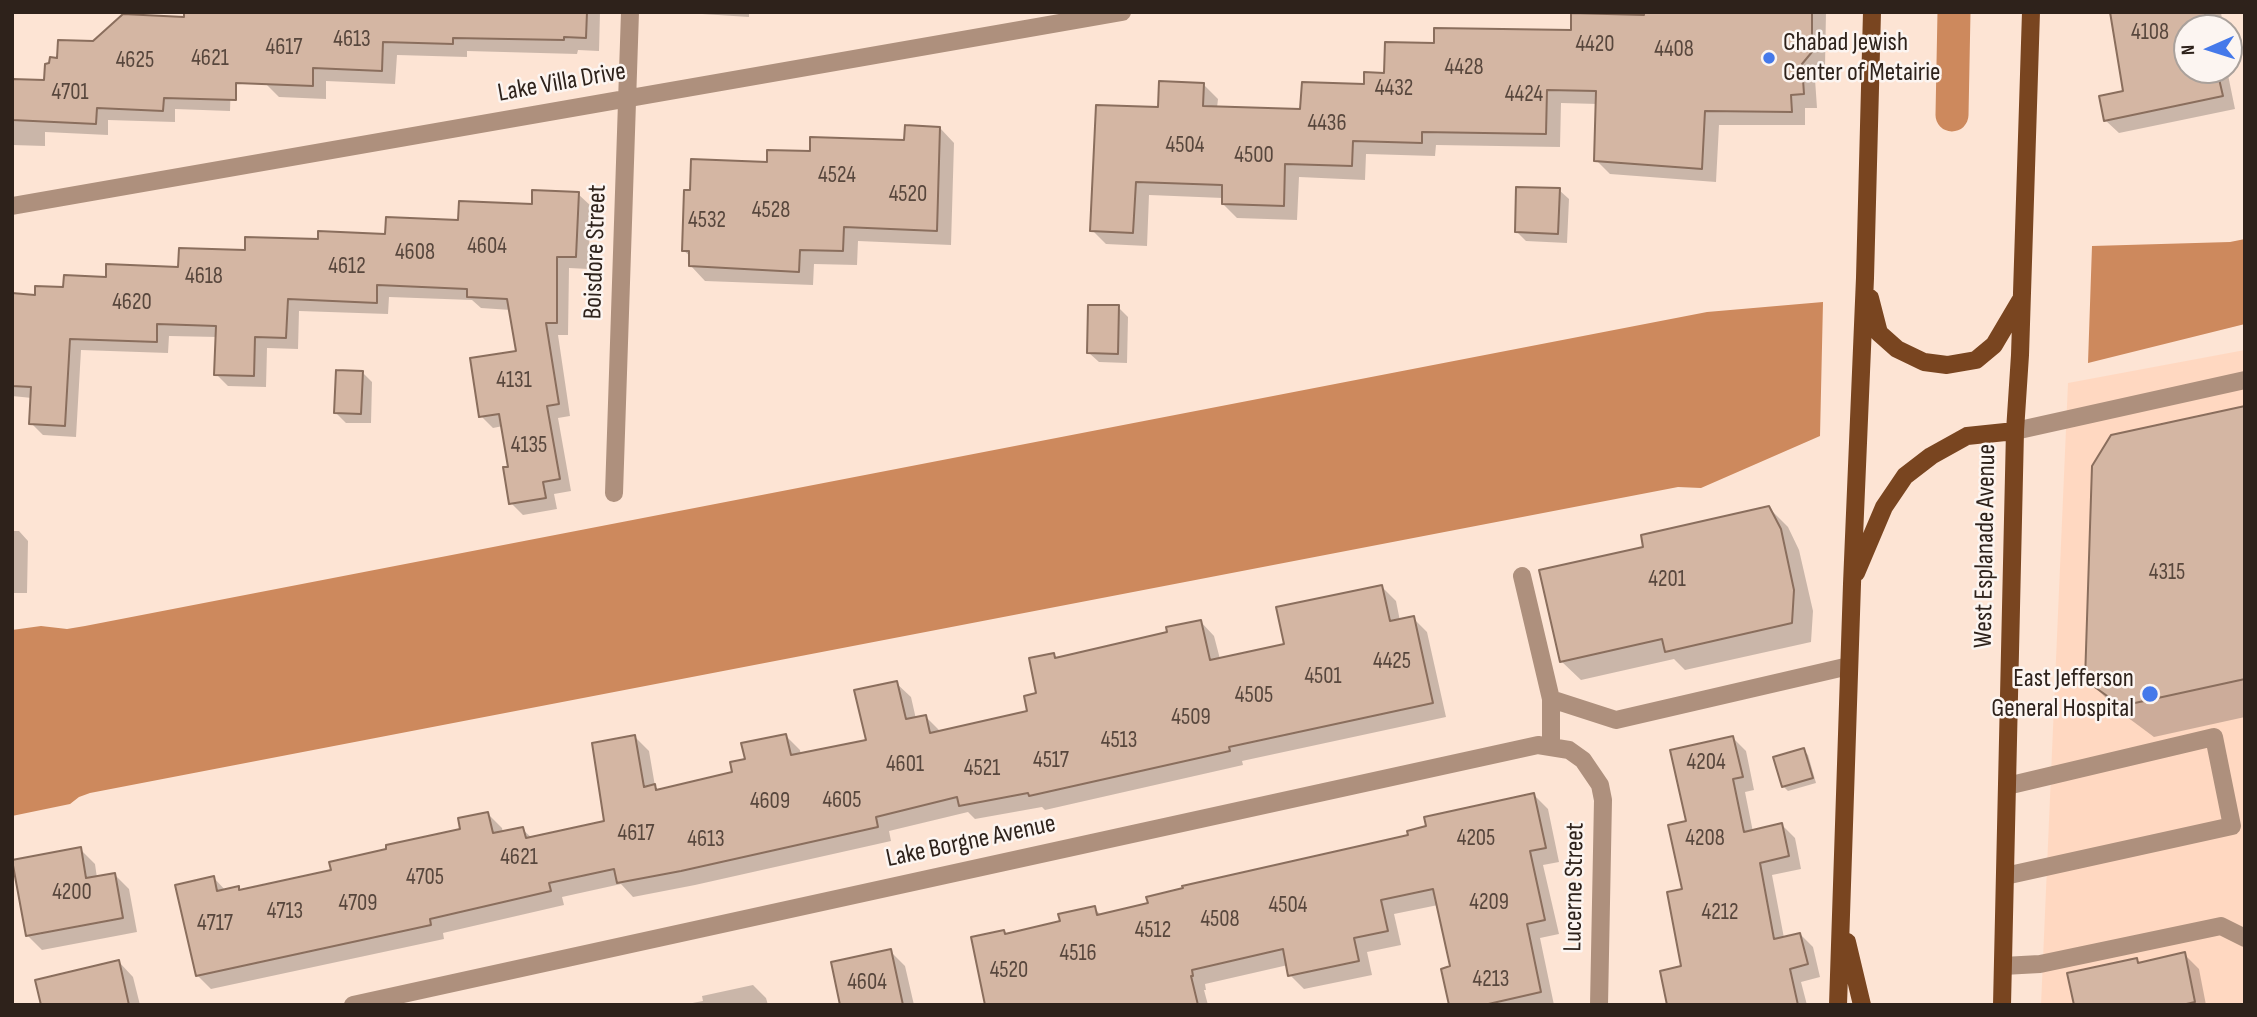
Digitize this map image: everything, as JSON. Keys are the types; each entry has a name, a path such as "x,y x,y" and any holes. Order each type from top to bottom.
{"main road":[{"path":"1838,1005 1865,278 1872,12"},
{"name":"West Esplanade Avenue","path":"2002,1005 2015,431 2031,12"},
{"path":"1865,278 1879,332 1897,349 1924,362 1947,365 1976,360 1994,345 2021,299"},
{"path":"1852,584 1884,507 1905,476 1931,456 1966,436 2015,431"},
{"path":"1841,918 1862,1005"}],"street":[{"name":"Boisdore Street","path":"614,493 630,12"},
{"name":"Lake Villa Drive","path":"12,206 1122,12"},
{"path":"2015,431 2245,380"},
{"path":"1522,576 1551,699 1551,746"},
{"path":"1551,699 1616,720 1849,666"},
{"path":"2005,876 2232,826 2214,737 2007,786"},
{"name":"Lake Borgne Avenue","path":"353,1005 1538,745 1569,750 1583,760 1593,773"},
{"name":"Lucerne Street","path":"1593,773 1600,785 1603,800 1599,1005"},
{"path":"2003,966 2040,964 2221,926 2245,938"}],"shaded area":[{"path":"2245,239 2245,324 2088,363 2092,246 2230,242"},
{"path":"1823,302 1820,436 1701,488 1678,487 90,793 70,804 12,816 12,630 41,626 67,629 85,626 1707,312"},
{"name":"East Jefferson General Hospital","path":"2245,350 2245,1005 2041,1005 2068,383"}],"building":[{"path":"184,12 587,12 586,38 453,38 453,44 383,42 382,71 313,68 313,86 236,83 236,100 164,98 163,111 97,108 96,124 12,120 12,79 44,80 45,64 49,63 50,57 57,58 58,40 93,41 123,14 184,17"},
{"path":"1644,12 1812,12 1812,52 1802,64 1804,94 1791,95 1792,112 1705,111 1702,169 1594,161 1596,91 1547,90 1546,134 1422,132 1422,143 1353,141 1352,166 1285,164 1284,206 1222,204 1222,185 1136,182 1133,233 1090,231 1096,105 1158,107 1159,81 1204,83 1203,106 1300,109 1302,82 1364,84 1364,72 1384,73 1385,42 1434,43 1434,28 1571,30 1571,13 1644,15"},
{"path":"2110,12 2205,12 2173,14 2173,84 2220,84 2223,96 2104,121 2099,96 2123,91"},
{"path":"905,125 940,127 937,231 844,227 843,251 800,250 799,272 689,266 689,251 682,251 684,190 690,190 691,159 767,162 767,150 810,151 810,137 904,140"},
{"path":"1516,187 1560,188 1558,234 1515,232"},
{"path":"532,190 579,192 576,257 557,257 557,323 546,323 559,404 547,406 560,479 543,482 546,498 509,504 503,467 508,467 499,414 479,417 470,358 516,351 507,299 467,297 467,289 377,285 377,303 288,299 286,338 255,337 254,376 214,375 216,326 157,324 157,342 70,339 65,426 29,424 31,387 12,386 12,293 35,295 35,286 63,287 64,275 106,277 106,264 178,267 179,248 245,250 245,237 318,239 318,231 385,234 386,217 458,220 459,201 532,204"},
{"path":"1088,305 1119,305 1118,354 1087,353"},
{"path":"336,370 363,371 361,414 334,413"},
{"path":"2245,406 2245,679 2121,706 2085,680 2092,466 2111,435"},
{"path":"1769,506 1781,529 1794,590 1792,623 1665,652 1662,639 1560,662 1539,570 1643,547 1641,535"},
{"path":"1382,585 1390,621 1414,616 1433,703 1229,747 1230,751 1029,796 1028,793 959,806 957,797 876,817 878,827 681,871 617,883 614,869 549,883 551,891 430,919 431,925 196,976 175,885 214,876 217,891 239,886 239,890 331,870 329,862 386,849 386,845 460,829 458,818 488,812 493,833 523,827 526,838 604,821 592,743 635,735 644,787 655,784 656,790 732,772 730,762 745,759 741,743 786,734 791,755 866,740 854,690 897,681 906,719 926,715 930,733 1027,711 1024,696 1036,693 1029,658 1054,653 1055,658 1167,632 1166,627 1201,620 1210,660 1284,644 1276,607"},
{"path":"1733,736 1743,777 1733,779 1744,832 1782,823 1789,856 1760,863 1774,939 1800,933 1808,964 1790,969 1798,1005 1667,1005 1660,971 1681,966 1667,892 1682,889 1668,825 1686,821 1670,750"},
{"path":"1804,748 1813,778 1782,787 1773,757"},
{"path":"1534,793 1546,848 1530,851 1545,920 1527,924 1541,992 1484,1005 1449,1005 1441,969 1450,966 1433,889 1381,900 1388,931 1354,938 1359,961 1288,976 1283,949 1192,970 1198,1005 985,1005 971,937 1004,930 1005,934 1060,921 1058,914 1095,906 1097,915 1148,903 1146,897 1183,888 1182,886 1408,835 1407,831 1426,826 1424,817"},
{"path":"81,847 86,878 115,873 123,918 26,936 12,860"},
{"path":"891,949 903,1005 840,1005 831,962"},
{"path":"2185,952 2195,1002 2182,1005 2074,1005 2067,973 2137,958 2138,963"},
{"path":"119,960 129,1005 41,1005 35,980"}],"waterway":[{"path":"1952,115 1954,12"}],"place":[{"name":"Chabad Jewish Center of Metairie","path":"1769,58"},
{"name":"East Jefferson General Hospital","path":"2150,694"}]}
